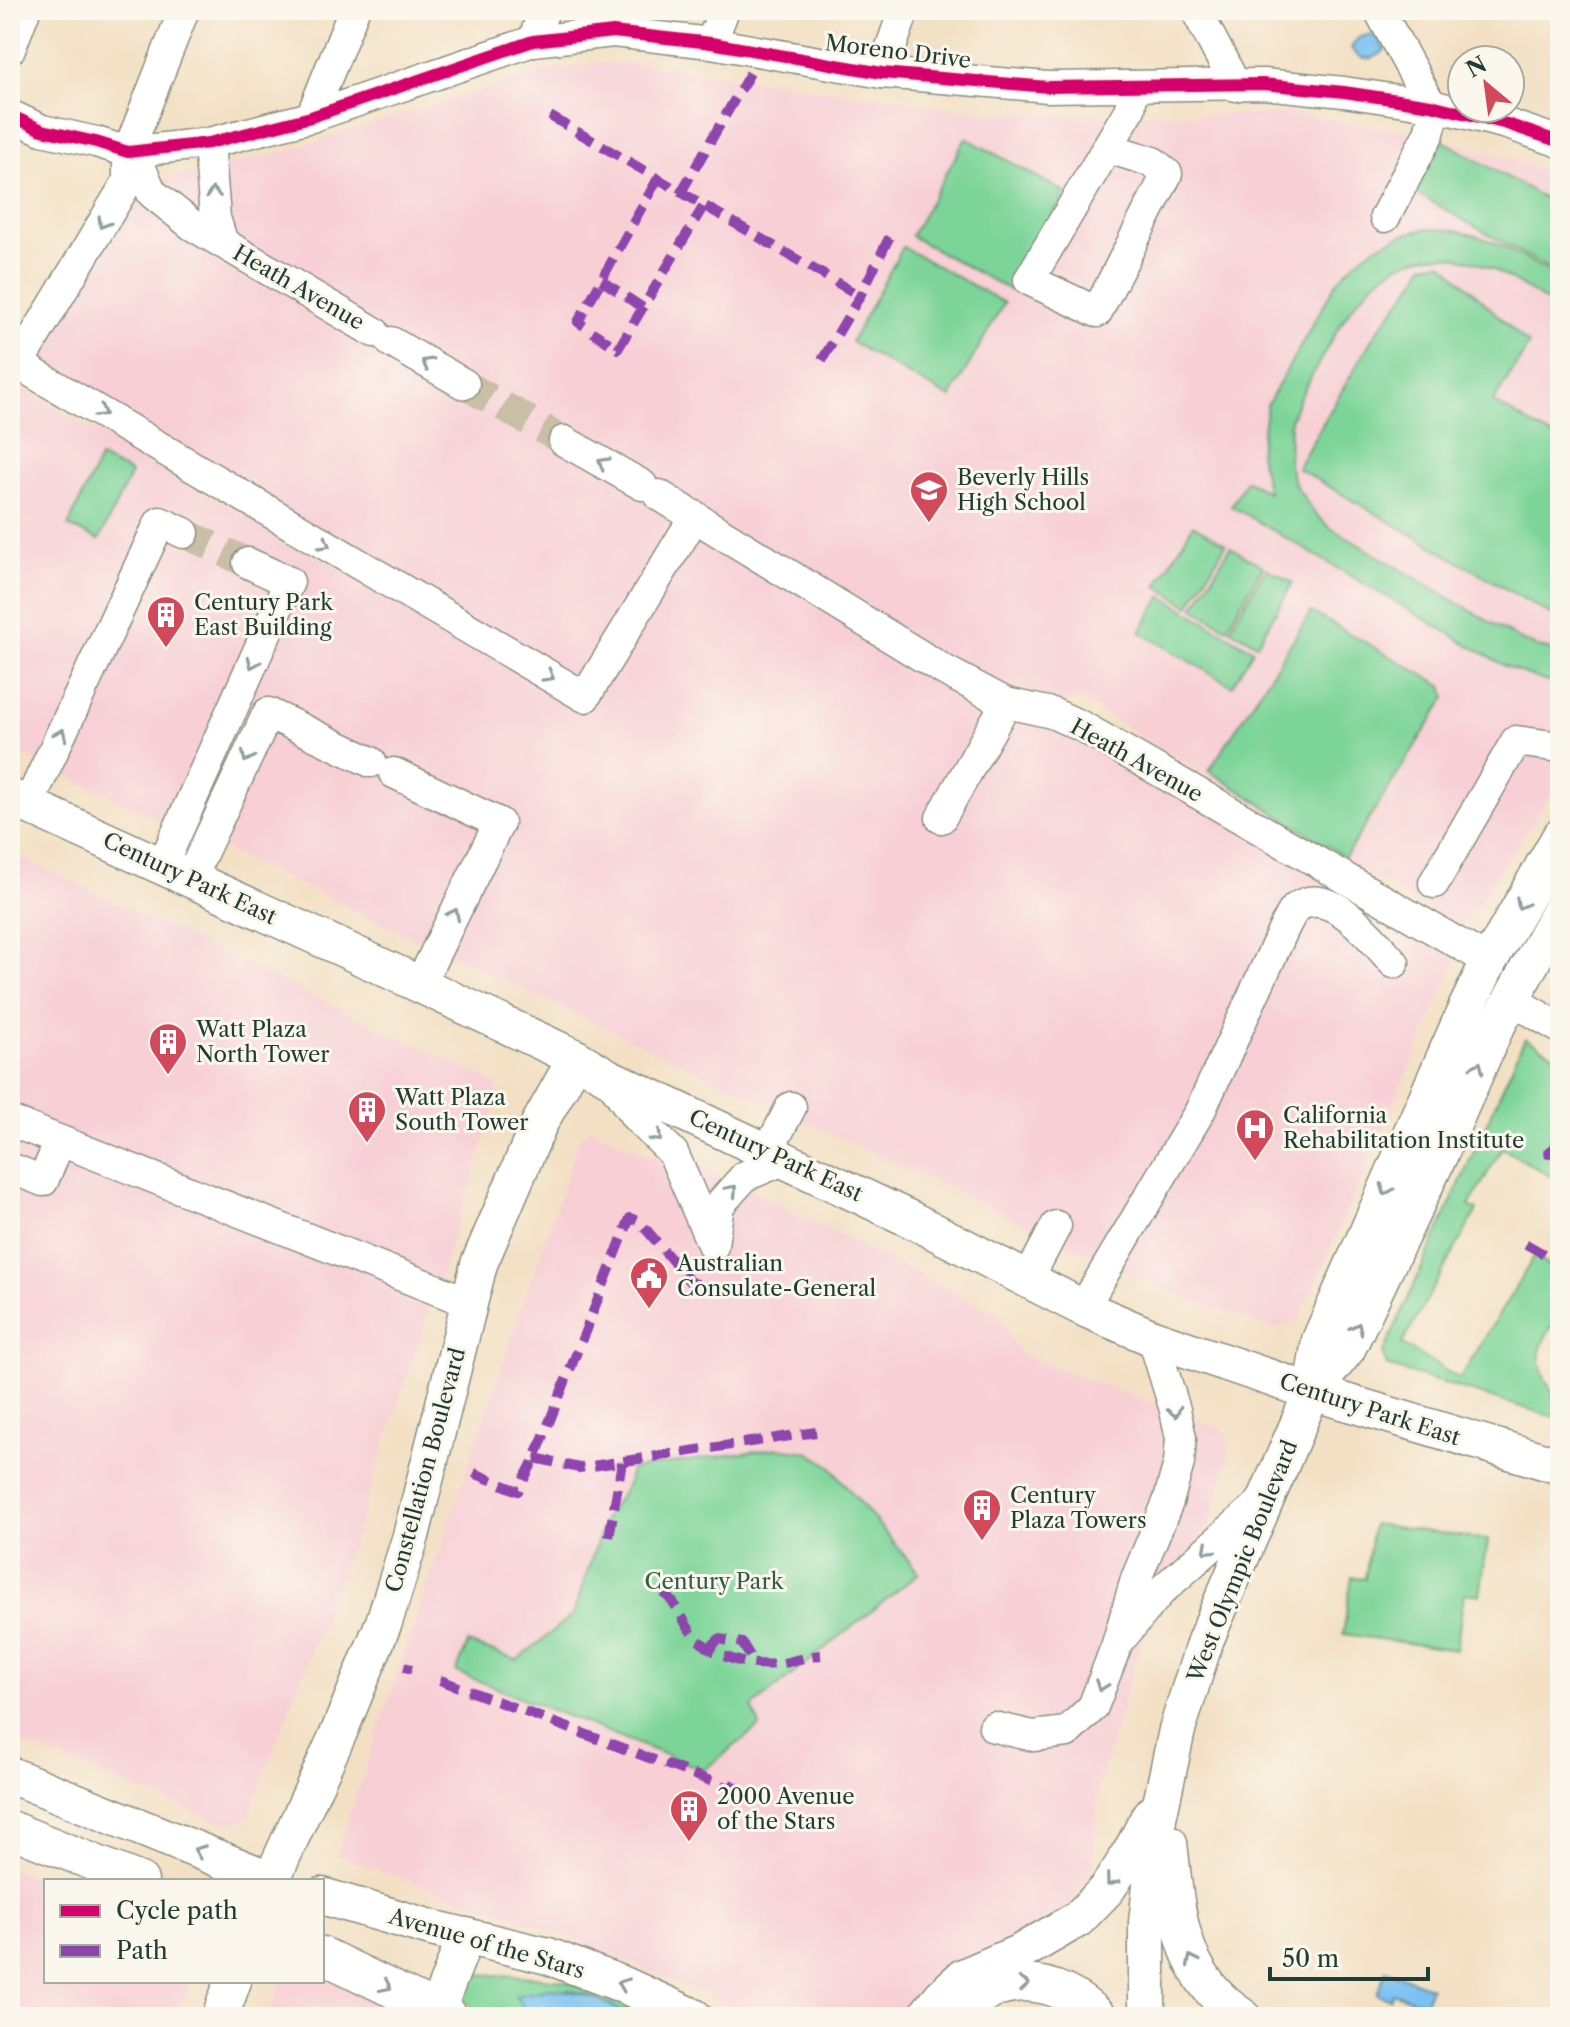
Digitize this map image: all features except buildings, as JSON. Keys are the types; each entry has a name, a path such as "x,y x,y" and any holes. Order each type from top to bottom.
{"main road":[{"name":"Century Park East","path":"19,801 576,1058 608,1077 777,1155 1083,1308 1153,1338 1312,1392 1560,1466"},
{"name":"West Olympic Boulevard","path":"1147,2017 1148,1901 1163,1789 1195,1670 1312,1392 1320,1340 1489,961 1560,837"},
{"name":"West Olympic Boulevard","path":"1312,1392 1347,1349 1510,999 1560,910"},
{"name":"Constellation Boulevard","path":"273,1879 384,1622 411,1536 479,1264 539,1124 576,1058"},
{"path":"10,1775 267,1879"},
{"path":"925,2017 963,1977 1053,1935 1078,1919 1107,1889 1129,1856 1163,1789"},
{"path":"1163,1789 1178,1920 1185,1946 1194,1967 1210,1988 1226,2006 1243,2017"},
{"path":"10,1829 135,1879"},
{"name":"Avenue of the Stars","path":"324,1897 567,1963 694,2017"},
{"path":"324,1956 443,2014 466,1936"},
{"path":"220,2017 232,1983"},
{"path":"957,2017 988,1991 1015,1984 1040,1983 1060,1988 1083,2001 1098,2017"}],"street":[{"path":"10,49 25,10"},
{"path":"184,10 128,152 128,181 18,364 585,697 695,516"},
{"path":"311,117 354,10"},
{"path":"533,41 544,10"},
{"path":"711,43 724,10"},
{"path":"882,73 904,10"},
{"path":"1196,10 1236,86"},
{"path":"1379,10 1433,106 1429,133 1385,217"},
{"name":"Moreno Drive","path":"10,115 42,130 128,152 209,143 311,117 533,41 613,32 711,43 882,73 1048,87 1276,86 1433,106 1507,124 1560,142"},
{"path":"1108,148 1153,162 1167,174 1097,312 1029,280 1130,109 1133,86"},
{"name":"Heath Avenue","path":"209,143 215,218 223,243"},
{"name":"Heath Avenue","path":"128,152 141,169 152,193 192,225 464,384"},
{"name":"Heath Avenue","path":"564,441 695,516 944,670 1006,703 1052,713 1083,727 1489,961"},
{"path":"19,801 160,522 184,533"},
{"path":"176,872 289,582 248,563"},
{"path":"941,818 1006,703"},
{"path":"176,872 268,713 499,823 420,984"},
{"path":"1434,883 1516,741 1560,747"},
{"path":"1083,1308 1200,1111 1296,908 1311,903 1335,907 1357,922 1394,963"},
{"path":"1335,907 1346,923 1353,945"},
{"path":"1510,999 1560,1028"},
{"path":"608,1077 636,1117 673,1153 713,1246 719,1205 745,1176 777,1155 791,1107"},
{"path":"10,1121 468,1302"},
{"path":"10,1168 43,1181 60,1141"},
{"path":"1028,1279 1056,1226"},
{"path":"994,1727 1033,1736 1067,1732 1093,1707 1117,1644 1136,1579 1168,1502 1179,1463 1181,1438 1153,1338"},
{"path":"1117,1644 1161,1591 1266,1497"}],"shaded area":[{"name":"Beverly Hills High School","path":"602,63 643,64 981,112 1134,115 1290,113 1428,135 1560,177 1560,780 1461,930 1073,695 1055,724 1460,953 1299,1319 1276,1329 1183,1298 10,749 10,382 587,709 31,354 134,186 268,156 547,70"},
{"path":"10,852 494,1082 499,1096 359,1524 250,1813 239,1822 221,1823 10,1738"},
{"path":"591,1129 647,1154 695,1163 998,1314 1019,1354 1220,1428 1228,1436 1229,1458 1210,1522 1148,1621 1099,1785 1093,1869 1073,1906 936,1977 907,2017 756,2017 578,1940 336,1855 580,1136"},
{"path":"10,1869 44,1882 44,1983 189,1983 176,2017 10,2017"},
{"path":"324,1981 416,2017 267,2017 281,1983"}],"green space":[{"path":"966,138 1066,193 1011,291 911,236"},
{"path":"1438,138 1560,207 1560,275 1409,189"},
{"path":"1426,229 1481,237 1560,279 1560,310 1504,275 1469,260 1436,256 1407,261 1383,275 1362,296 1327,347 1290,420 1289,466 1296,486 1314,513 1329,527 1519,639 1537,647 1560,651 1560,683 1544,681 1505,666 1231,506 1246,480 1268,492 1259,453 1267,405 1336,283 1355,262 1376,247 1399,236"},
{"path":"903,247 1004,303 950,398 851,342"},
{"path":"1442,262 1529,345 1493,402 1560,441 1560,620 1297,468 1375,334 1419,276 1423,265"},
{"path":"100,458 131,473 99,540 68,526"},
{"path":"1193,525 1226,544 1189,606 1157,586"},
{"path":"1230,547 1263,566 1227,628 1194,608"},
{"path":"1266,568 1293,583 1257,644 1230,629"},
{"path":"1162,596 1253,650 1232,686 1140,632"},
{"path":"1311,612 1443,686 1446,697 1345,857 1209,771"},
{"path":"1525,1038 1560,1058 1560,1182 1502,1148 1469,1206 1477,1210 1402,1344 1460,1379 1534,1257 1560,1273 1560,1308 1543,1342 1540,1362 1560,1419 1387,1366 1383,1354"},
{"name":"Century Park","path":"778,1448 808,1452 829,1465 919,1573 752,1707 760,1726 704,1770 456,1672 468,1643 517,1660 573,1615 605,1518 628,1484 631,1469"},
{"path":"1373,1524 1488,1540 1480,1595 1464,1593 1456,1650 1343,1634 1352,1577 1365,1579"},
{"path":"468,1975 565,1981 655,2017 629,2017 612,2005 569,1990 516,1996 531,2017 491,2015 472,2007 460,1992"}],"water":[{"path":"1376,35 1385,50 1367,58 1355,53 1351,48 1358,38"},
{"path":"1386,1970 1431,1988 1424,2004 1393,1993 1390,1999 1377,1994"},
{"path":"550,1989 592,1997 629,2017 531,2017 515,1996"}],"tunnel":[{"path":"464,384 564,441"},
{"path":"184,533 248,563"}],"marked path":[{"path":"680,194 750,73"},
{"path":"550,116 860,296"},
{"path":"657,180 578,322 618,349 703,207"},
{"path":"822,360 860,296 891,234"},
{"path":"601,280 643,308"},
{"path":"1560,1143 1549,1152 1550,1158 1560,1164"},
{"path":"474,1473 518,1491 535,1458 630,1218 640,1222 690,1282 700,1285"},
{"path":"1526,1244 1560,1263"},
{"path":"535,1458 579,1468 816,1432"},
{"path":"609,1537 622,1462"},
{"path":"663,1593 673,1602 696,1638 726,1657 749,1663 773,1664 821,1655"},
{"path":"711,1647 719,1639 742,1643 755,1664"},
{"path":"404,1667 412,1669"},
{"path":"440,1680 732,1789 739,1774"}],"cycle path":[{"path":"10,115 42,130 128,152 209,143 311,117 533,41 613,32 711,43 882,73 1048,87 1263,84 1344,92 1431,105 1507,124 1560,142"}],"place":[{"name":"Beverly Hills High School","path":"929,524"},
{"name":"Century Park East Building","path":"166,649"},
{"name":"Watt Plaza North Tower","path":"168,1076"},
{"name":"Watt Plaza South Tower","path":"367,1144"},
{"name":"California Rehabilitation Institute","path":"1255,1162"},
{"name":"Australian Consulate-General","path":"649,1310"},
{"name":"Century Plaza Towers","path":"982,1542"},
{"name":"2000 Avenue of the Stars","path":"689,1843"}]}
